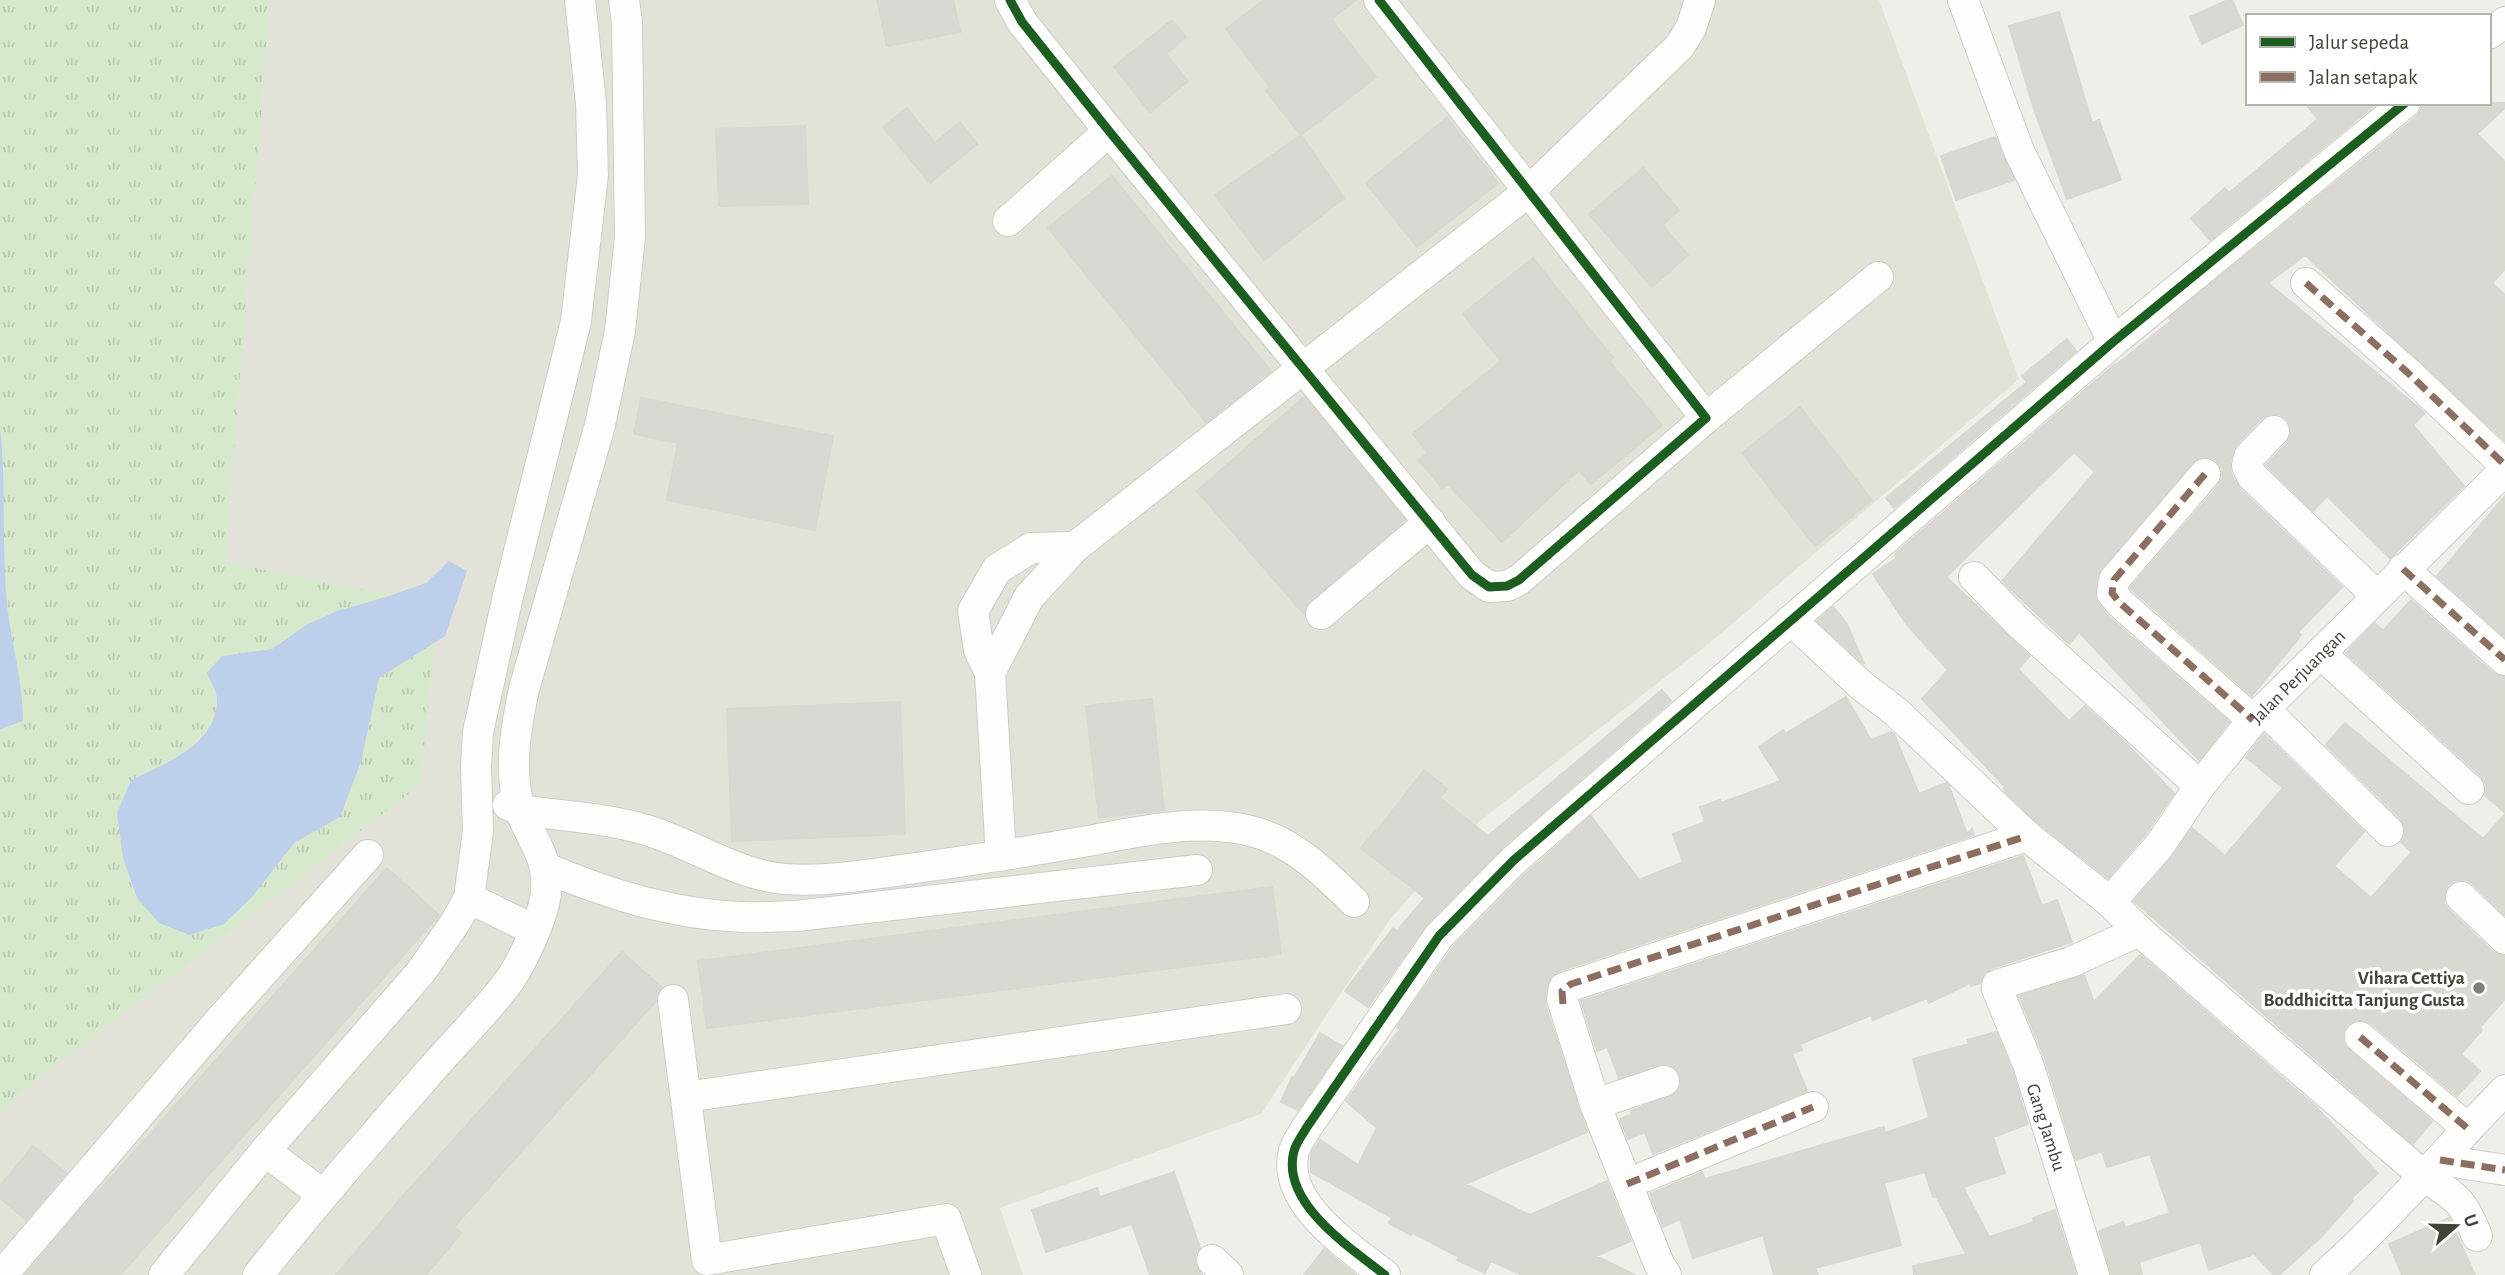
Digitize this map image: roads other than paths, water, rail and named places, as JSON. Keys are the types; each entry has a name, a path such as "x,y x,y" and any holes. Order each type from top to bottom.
{"street":[{"path":"164,1275 265,1151 419,974 456,923 470,898 477,842 478,732 508,596 576,321 593,175 591,103 580,0"},
{"path":"258,1275 322,1194 509,980 534,930 545,896 546,868 521,810 514,775 516,728 524,689 600,425 621,331 630,237 627,23 624,0"},
{"path":"1010,0 1022,22 1109,131 1480,583 1489,587 1507,586 1519,580 1706,418 1878,277"},
{"path":"1379,0 1706,418"},
{"path":"990,673 1029,597 1075,547 1529,191 1679,47 1691,28 1700,0"},
{"path":"1963,0 2018,151 2113,342"},
{"path":"1385,1275 1315,1218 1304,1202 1293,1166 1294,1150 1307,1127 1439,936 1514,860 2113,342 2403,105"},
{"path":"1008,221 1109,131"},
{"path":"2306,283 2407,372 2505,467"},
{"path":"2274,431 2249,457 2247,466 2252,476 2377,596"},
{"name":"Jalan Perjuangan","path":"2110,902 2159,846 2200,786 2258,715 2505,467"},
{"path":"2205,474 2114,580 2112,593 2120,603 2258,715 2388,831"},
{"path":"1321,614 1430,522"},
{"path":"1001,856 990,673 979,650 972,611 997,569 1031,548 1075,547"},
{"path":"2403,569 2505,660"},
{"path":"1974,577 2019,623 2200,786"},
{"path":"1791,620 1862,686 1895,711 2027,836 2110,902 2139,931 2433,1169 2461,1203 2477,1236"},
{"path":"2320,653 2469,789"},
{"path":"478,794 521,810 626,825 660,834 749,872 782,878 817,880 1001,856 1147,830 1187,827 1251,831 1288,846 1324,872 1354,902"},
{"path":"1666,1275 1659,1264 1595,1104 1562,999 1562,991 1567,986 2027,836"},
{"path":"2,1275 212,1029 368,855"},
{"path":"546,868 624,897 676,909 741,917 796,916 1198,870"},
{"path":"2461,897 2505,939"},
{"path":"470,898 534,930"},
{"name":"Gang Jambu","path":"2094,1275 2028,1064 1997,985 2071,961 2139,931"},
{"path":"673,1000 707,1260 946,1219 966,1275"},
{"path":"685,1097 1286,1009"},
{"path":"2360,1037 2467,1128"},
{"path":"1595,1104 1664,1081"},
{"path":"2325,1275 2357,1261 2467,1128 2505,1090"},
{"path":"1627,1184 1813,1107"},
{"path":"265,1151 322,1194"},
{"path":"2433,1169 2505,1170"}],"water":[{"path":"0,426 6,593 21,688 23,721 0,729"},
{"path":"449,561 467,571 445,636 379,678 361,762 340,817 294,843 252,897 224,924 189,935 159,923 137,898 123,858 117,813 131,780 187,750 209,728 215,715 217,699 207,673 222,656 272,649 308,624 337,611 426,583"}],"place":[{"name":"Vihara Cettiya Boddhicitta Tanjung Gusta","path":"2479,988"}]}
